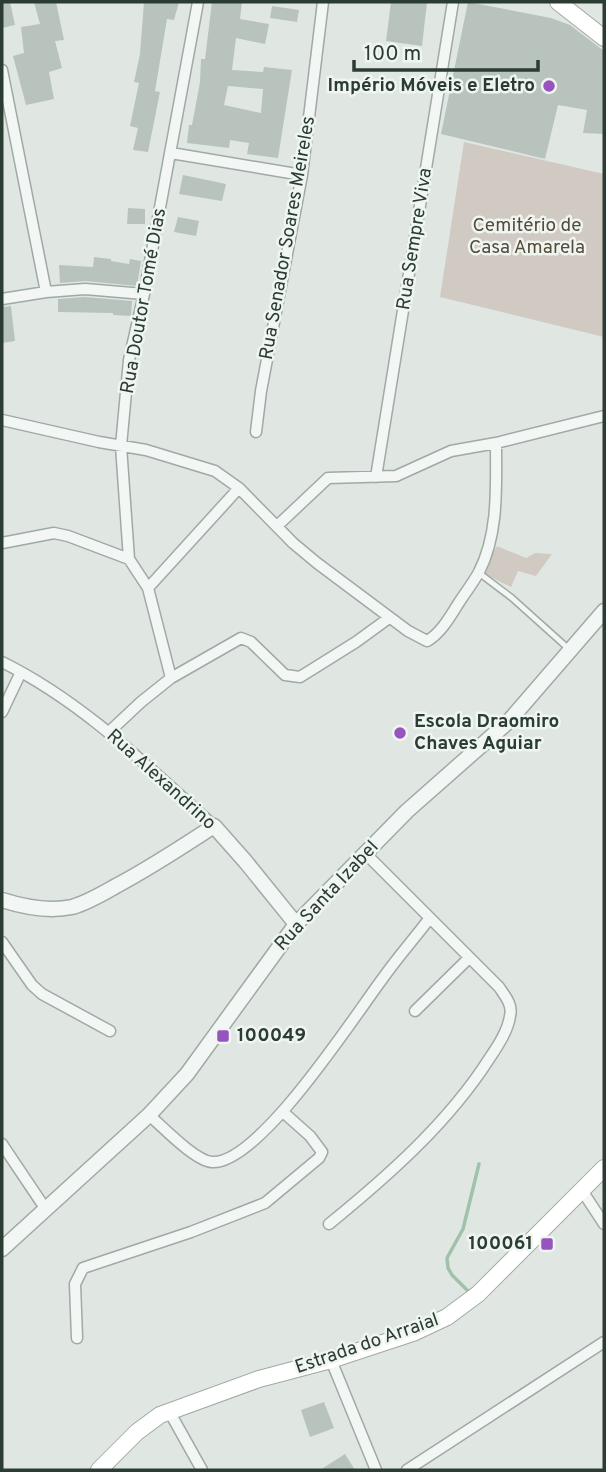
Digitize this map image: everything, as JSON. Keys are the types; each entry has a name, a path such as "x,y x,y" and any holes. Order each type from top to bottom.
{"main road":[{"path":"558,2 604,38"},
{"name":"Estrada do Arraial","path":"99,1470 137,1432 169,1411 259,1379 331,1360 413,1333 447,1317 478,1294 583,1192 604,1168"}],"street":[{"name":"Rua Doutor Tomé Dias","path":"171,678 148,588 129,559 121,446 129,360 144,294 198,2"},
{"name":"Rua Senador Soares Meireles","path":"256,432 261,391 302,175 323,2"},
{"name":"Rua Sempre Viva","path":"376,477 453,2"},
{"path":"2,71 46,292"},
{"path":"171,153 302,175"},
{"path":"2,299 85,289 144,294"},
{"path":"277,526 328,478 396,476 451,450 496,443 604,416"},
{"path":"2,420 188,461 215,471 239,488 317,563 389,618 427,642 433,638 478,572 493,527 496,443"},
{"path":"148,588 239,488"},
{"path":"2,543 54,533 79,539 129,559"},
{"name":"Rua Santa Izabel","path":"2,1249 149,1115 187,1074 296,925 437,782 509,721 604,611"},
{"path":"109,732 171,678 241,638 251,642 285,675 300,677 389,618"},
{"name":"Rua Alexandrino","path":"2,662 79,709 109,732 214,826 246,861 296,925"},
{"path":"2,712 21,672"},
{"path":"2,900 38,908 72,907 143,872 214,826"},
{"path":"329,1224 375,1186 461,1099 499,1044 510,1017 511,1007 506,997 366,854"},
{"path":"149,1115 199,1158 214,1163 233,1156 283,1112 333,1048 384,975 429,919"},
{"path":"2,942 32,985 42,994 110,1031"},
{"path":"415,1011 469,958"},
{"path":"77,1338 75,1284 83,1268 191,1232 265,1203 319,1158 321,1149 317,1143 283,1112"},
{"path":"2,1144 45,1208"},
{"path":"583,1192 604,1224"},
{"path":"407,1470 604,1342"},
{"path":"331,1360 376,1470"},
{"path":"169,1411 202,1470"}],"lane":[{"path":"478,572 512,598 570,650"}],"green space":[{"name":"Cemitério de Casa Amarela","path":"464,142 604,174 604,337 440,297"},
{"path":"497,546 526,558 535,553 552,554 536,576 518,571 511,587 482,573"}],"building":[{"path":"2,2 10,2 15,25 2,28"},
{"path":"34,2 56,2 64,40 55,41 62,68 49,72 54,99 26,105 13,56 24,53 21,27 40,24"},
{"path":"144,2 179,2 174,20 167,19 155,91 160,92 148,152 133,150 138,128 130,126 139,83 134,82 140,54"},
{"path":"212,2 242,2 240,19 269,24 265,44 236,38 232,70 263,72 264,67 292,70 278,158 247,154 249,143 230,140 229,148 187,143 200,82 201,59 205,59","holes":["228,86 263,89 261,113 224,105"]},
{"path":"391,2 427,2 422,46 386,41"},
{"path":"468,2 551,18 570,25 604,51 604,134 583,133 587,110 558,105 545,159 441,134"},
{"path":"272,6 299,10 297,22 270,18"},
{"path":"183,175 226,184 222,201 179,194"},
{"path":"128,208 145,209 145,224 127,224"},
{"path":"178,217 199,221 196,236 174,232"},
{"path":"94,257 129,264 130,259 141,261 137,286 85,281 60,283 59,265 93,267"},
{"path":"85,297 132,301 131,316 58,312 58,299"},
{"path":"11,306 15,341 2,343 2,307"},
{"path":"324,1402 334,1428 310,1437 301,1410"},
{"path":"345,1454 355,1470 320,1470"}],"waterway":[{"path":"469,1292 452,1275 447,1258 463,1229 479,1164"}],"place":[{"name":"Império Móveis e Eletro","path":"549,86"},
{"name":"Escola Draomiro Chaves Aguiar","path":"400,733"},
{"name":"100049","path":"223,1036"},
{"name":"100061","path":"547,1244"}]}
